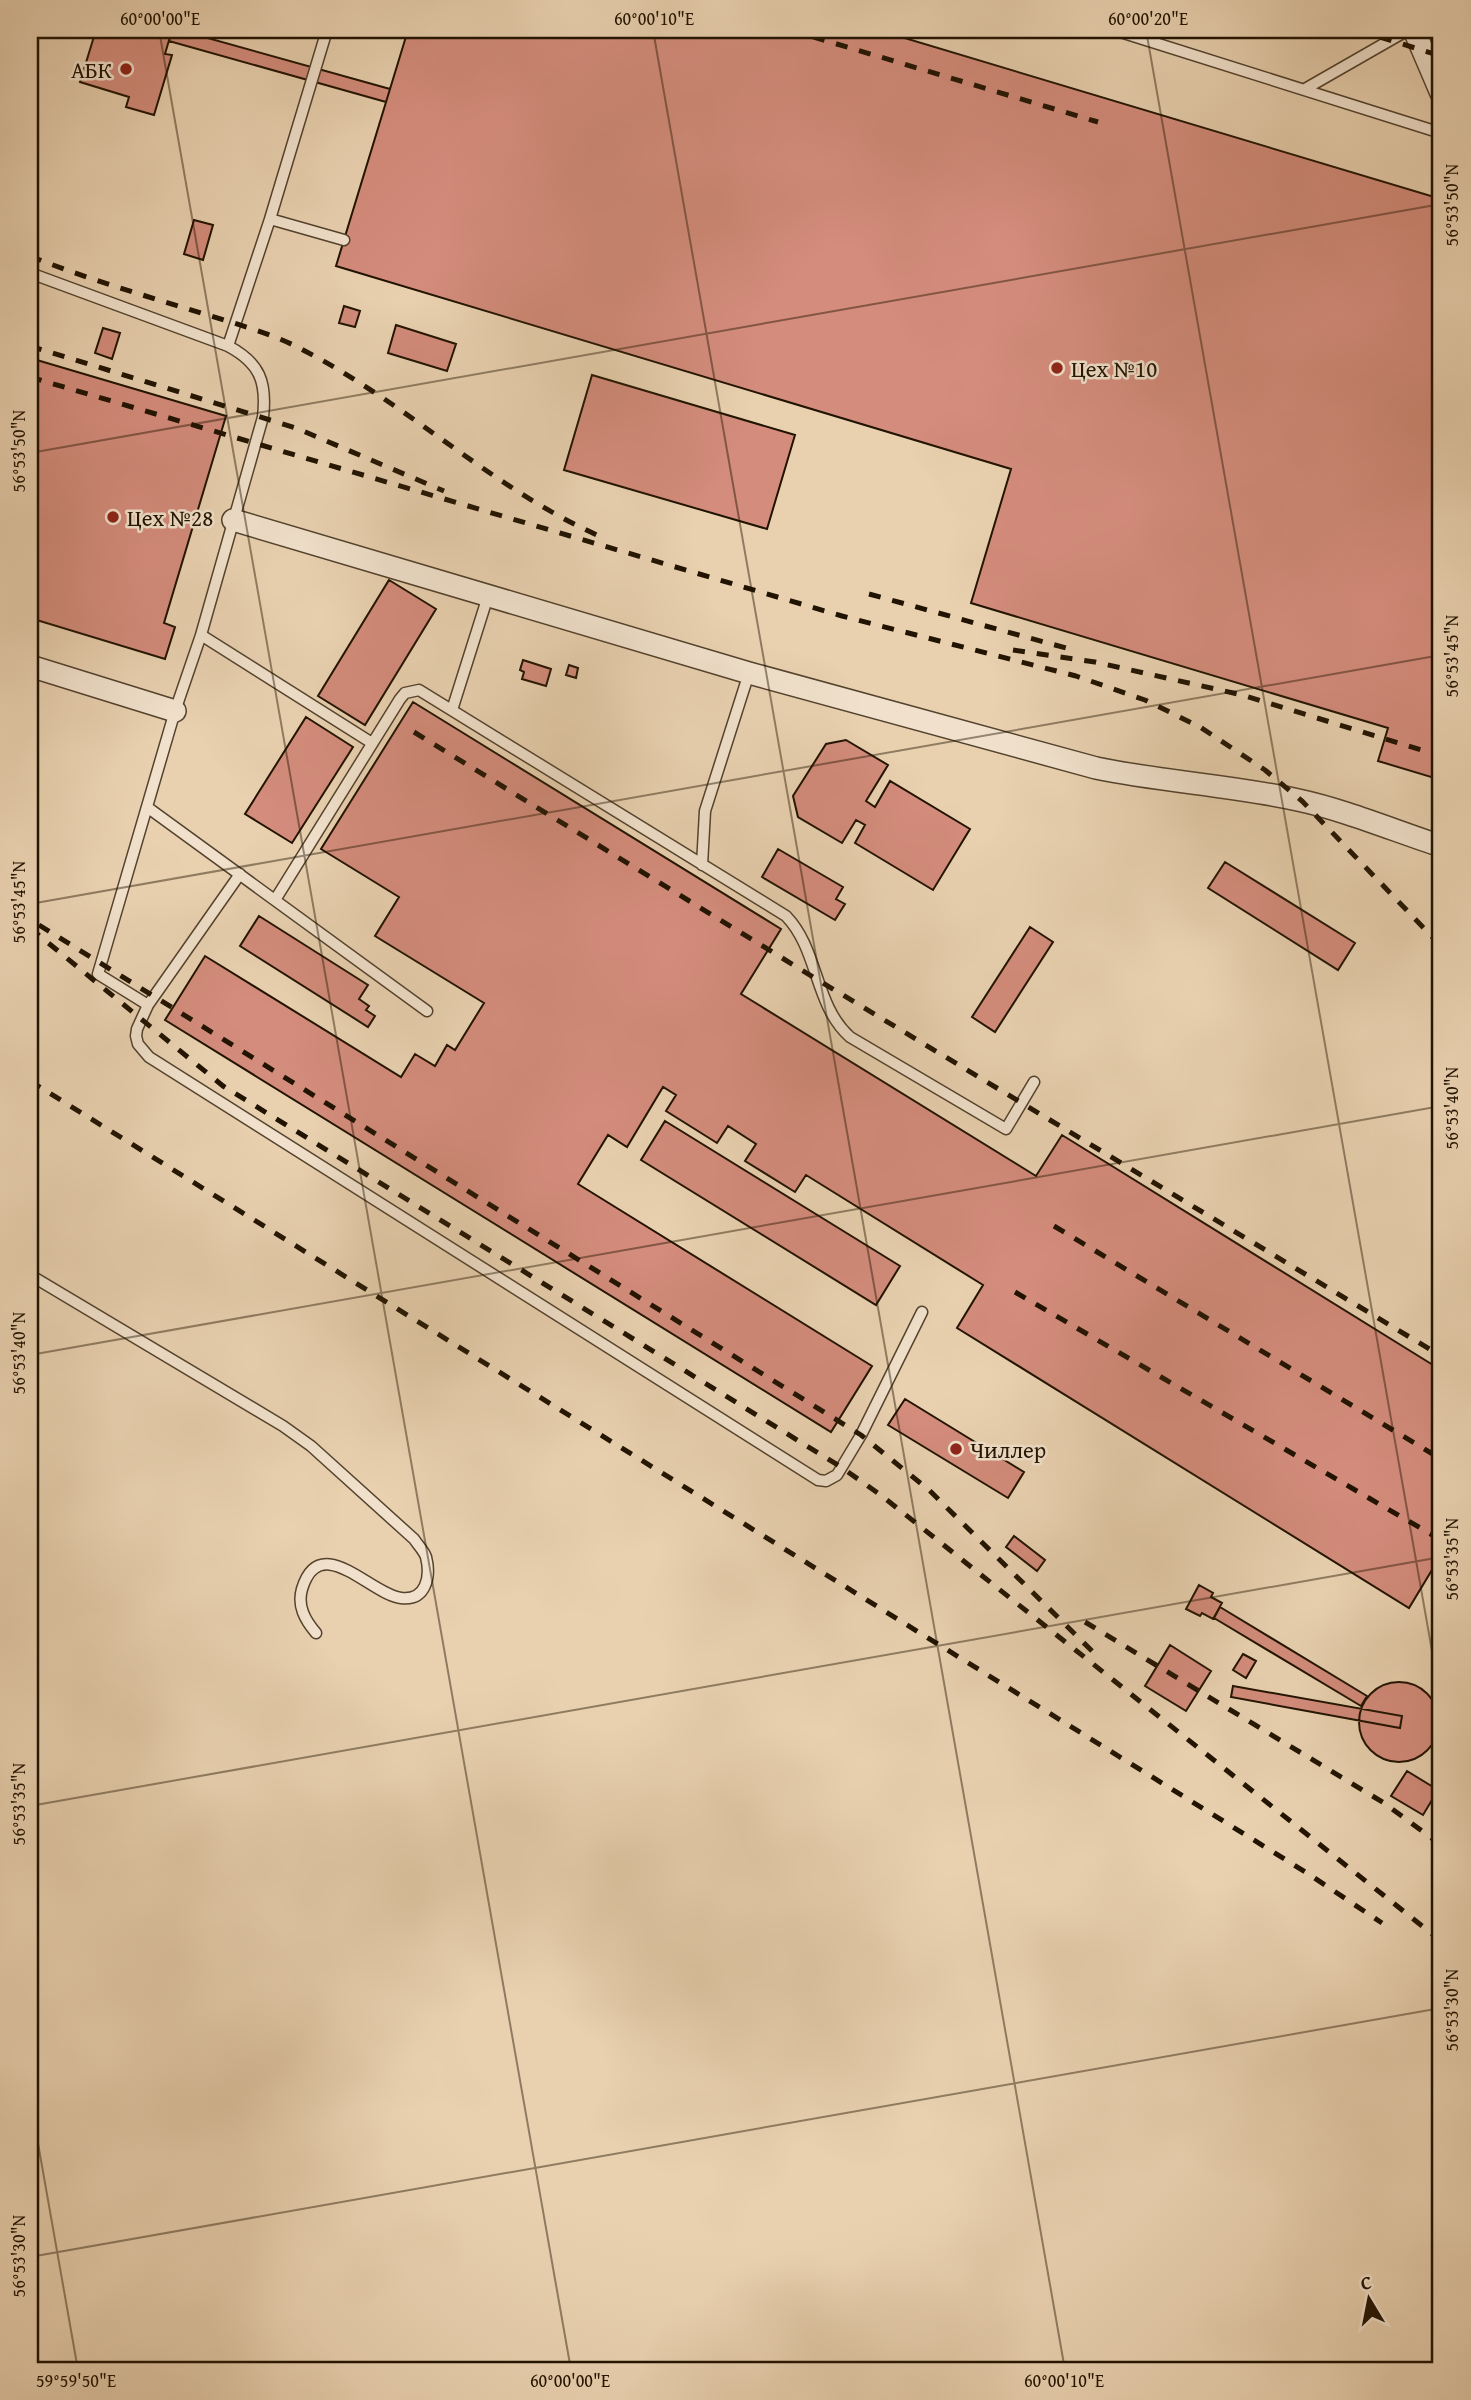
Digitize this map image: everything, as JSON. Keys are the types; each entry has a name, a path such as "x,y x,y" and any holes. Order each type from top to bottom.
{"street":[{"path":"1415,30 1441,93"},
{"path":"233,520 749,673 1096,768 1302,801 1441,846"},
{"path":"30,666 175,711"}],"lane":[{"path":"228,346 270,219 327,30"},
{"path":"1114,30 1441,133"},
{"path":"1305,89 1408,30"},
{"path":"270,219 344,240"},
{"path":"30,273 228,346 240,352 257,369 262,379 265,400 263,417 201,635 175,711 98,974 148,1004"},
{"path":"452,710 488,596"},
{"path":"201,635 372,743"},
{"path":"702,865 705,811 749,673"},
{"path":"275,900 400,699 411,691 426,694 786,916 804,942 832,1017 850,1037 1006,1129 1034,1082"},
{"path":"147,807 427,1011"},
{"path":"240,874 148,1004 136,1036 138,1044 149,1057 818,1480 826,1481 837,1475 861,1435 922,1312"},
{"path":"30,1275 283,1426 311,1446 414,1539 426,1555 427,1583 422,1593 412,1598 399,1598 382,1591 334,1565 323,1564 312,1571 303,1586 301,1596 305,1620 316,1633"}],"building":[{"name":"АБК","path":"96,30 172,30 165,54 172,55 154,115 126,107 129,97 80,82"},
{"path":"172,30 390,89 386,102 169,41"},
{"name":"Цех №10","path":"408,30 878,30 1441,199 1441,780 1378,761 1388,728 971,603 1011,469 336,266"},
{"path":"194,220 213,225 203,260 184,254"},
{"path":"344,306 360,311 355,327 339,323"},
{"path":"396,325 456,344 447,371 388,353"},
{"path":"103,328 120,333 112,359 95,353"},
{"name":"Цех №28","path":"30,358 226,416 164,623 175,627 165,659 30,618"},
{"path":"592,375 795,435 767,529 564,470"},
{"path":"389,580 436,609 365,725 318,696"},
{"path":"523,660 551,669 546,686 522,679 524,672 520,670"},
{"path":"569,665 578,668 576,678 566,675"},
{"path":"413,702 781,929 741,994 1036,1176 1062,1135 1441,1370 1441,1555 1409,1608 957,1328 983,1285 806,1175 795,1192 745,1161 756,1144 728,1126 717,1143 666,1111 676,1095 663,1087 627,1147 608,1135 578,1184 872,1366 831,1432 165,1020 205,956 401,1077 415,1054 435,1066 447,1045 455,1050 484,1003 375,936 399,897 321,849"},
{"path":"306,717 353,747 292,843 245,814"},
{"path":"846,740 888,765 866,801 875,807 890,781 970,829 933,890 855,843 865,825 856,820 842,843 798,817 793,796 826,744"},
{"path":"778,849 843,887 836,899 845,904 835,920 762,877"},
{"path":"1225,862 1355,943 1338,970 1208,888"},
{"path":"259,916 368,985 359,999 369,1006 366,1010 375,1016 368,1027 240,946"},
{"path":"1030,927 1053,942 995,1032 972,1017"},
{"path":"665,1121 900,1266 876,1305 641,1160"},
{"name":"Чиллер","path":"905,1399 1024,1472 1008,1498 888,1425"},
{"path":"1014,1536 1045,1560 1037,1571 1006,1547"},
{"path":"1199,1585 1213,1593 1211,1597 1222,1603 1213,1619 1186,1609"},
{"path":"1220,1607 1367,1696 1361,1706 1214,1618"},
{"path":"1170,1645 1211,1671 1186,1711 1145,1686"},
{"path":"1243,1654 1256,1661 1246,1678 1233,1670"},
{"path":"1391,1682 1407,1682 1428,1693 1439,1714 1439,1730 1428,1751 1407,1762 1391,1762 1377,1756 1365,1744 1359,1730 1359,1714 1365,1700 1377,1688"},
{"path":"1233,1686 1402,1716 1400,1728 1231,1697"},
{"path":"1407,1771 1438,1790 1423,1815 1391,1796"}],"railway":[{"path":"790,30 1098,122"},
{"path":"1357,30 1441,56"},
{"path":"30,256 97,281 259,331 294,345 381,397 527,498 606,539"},
{"path":"30,346 296,428 444,491"},
{"path":"30,377 842,616 1076,676 1145,700 1200,727 1265,770 1302,801 1441,946"},
{"path":"869,594 1077,651"},
{"path":"1013,650 1095,662 1242,695 1441,756"},
{"path":"414,732 818,980 1441,1356"},
{"path":"39,925 861,1435 929,1490 1092,1651"},
{"path":"30,928 223,1086 841,1467 882,1496 1441,1941"},
{"path":"30,1081 1307,1873 1382,1923"},
{"path":"1054,1226 1441,1459"},
{"path":"1015,1292 1441,1540"},
{"path":"1085,1622 1384,1803 1441,1845"}],"place":[{"name":"АБК","path":"126,69"},
{"name":"Цех №10","path":"1057,368"},
{"name":"Цех №28","path":"113,517"},
{"name":"Чиллер","path":"956,1449"}]}
